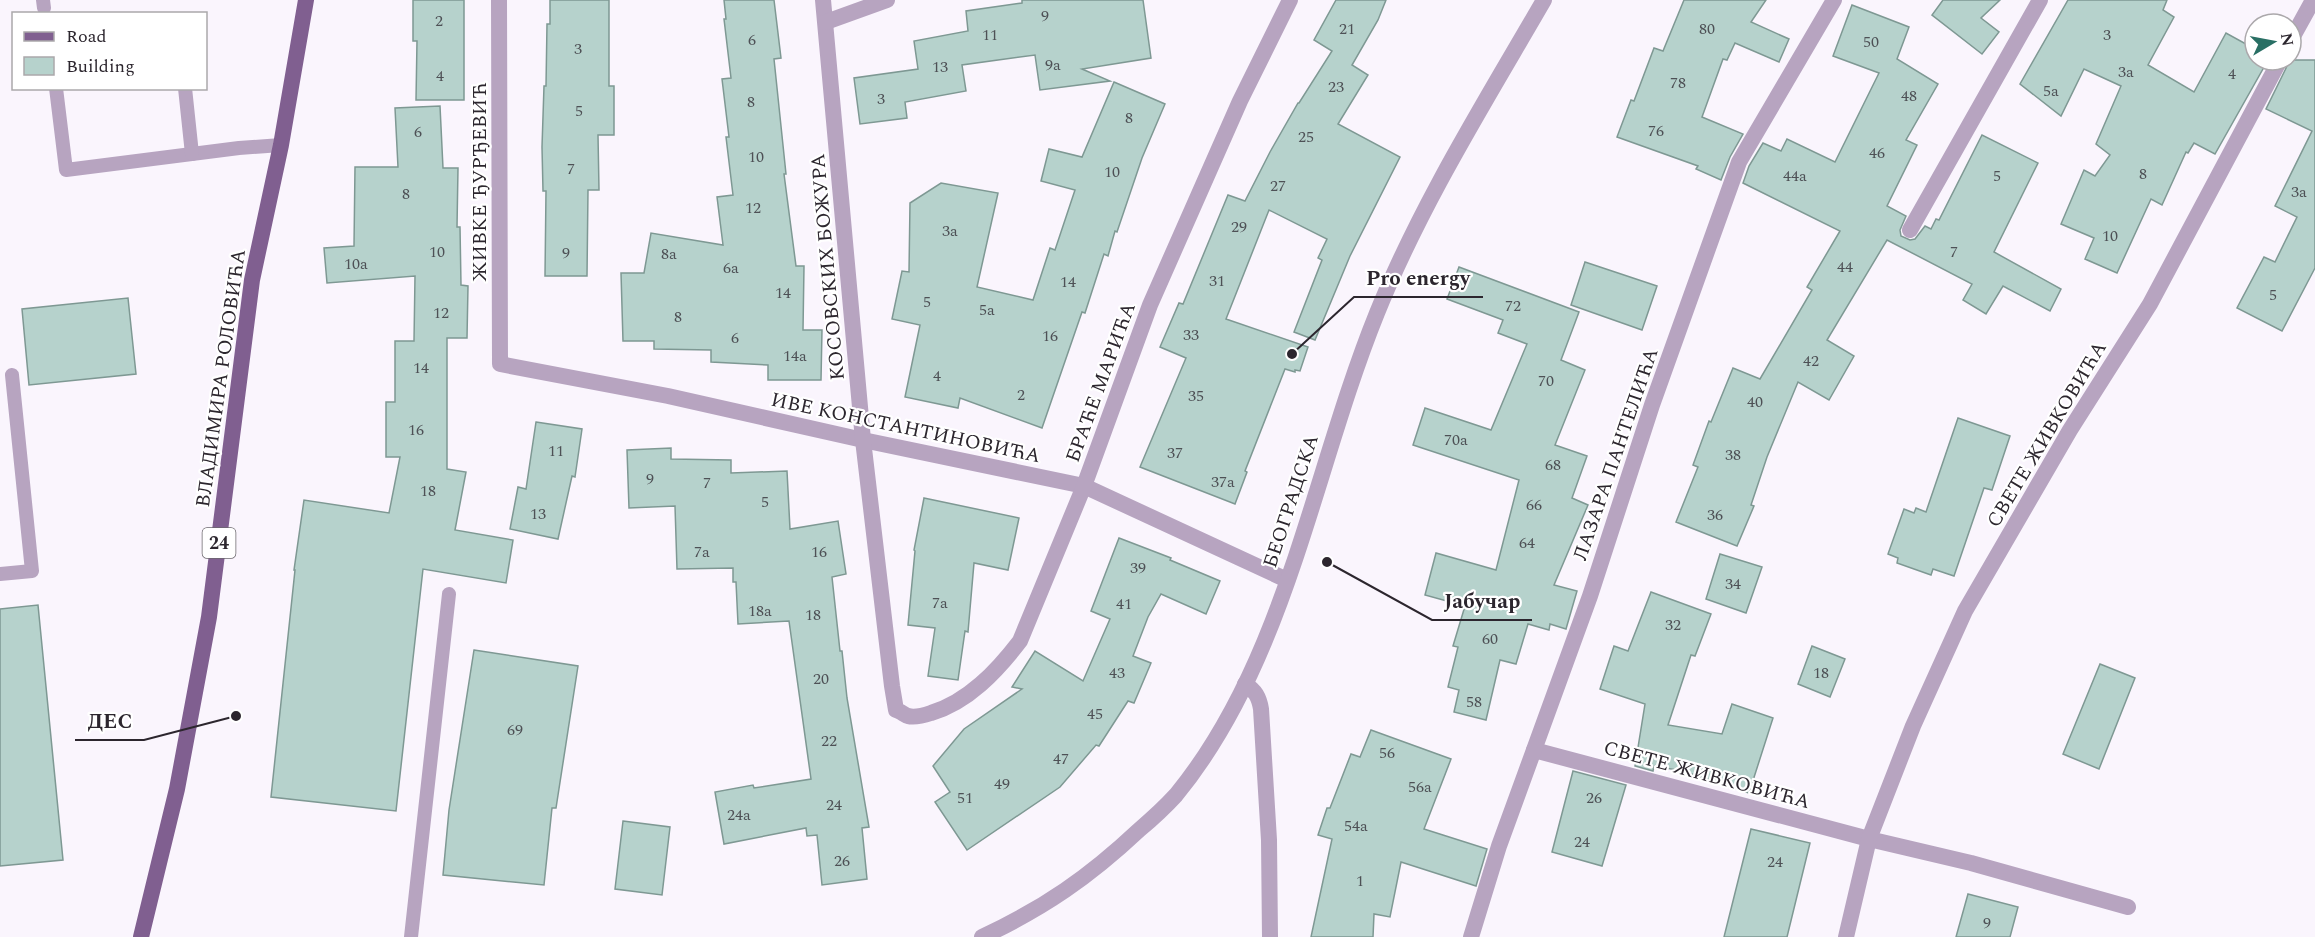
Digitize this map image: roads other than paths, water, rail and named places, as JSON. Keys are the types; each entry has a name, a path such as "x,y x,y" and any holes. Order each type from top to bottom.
{"main road":[{"name":"ВЛАДИМИРА РОЛОВИЋА","path":"141,937 177,789 209,617 252,280 280,146 306,0"}],"street":[{"name":"ЖИВКЕ ЂУРЂЕВИЋ","path":"499,0 500,364"},
{"name":"КОСОВСКИХ БОЖУРА","path":"823,0 863,440 896,710"},
{"path":"826,22 887,0"},
{"name":"БРАЋЕ МАРИЋА","path":"896,710 909,717 943,709 966,696 1006,660 1020,641 1034,612 1084,486 1150,305 1240,101 1290,0"},
{"name":"БЕОГРАДСКА","path":"982,937 1042,906 1077,884 1146,824 1174,797 1227,717 1245,684 1287,580 1352,378 1382,301 1436,190 1544,0"},
{"name":"ЛАЗАРА ПАНТЕЛИЋА","path":"1471,937 1499,846 1590,596 1652,405 1739,162 1834,0"},
{"path":"1910,230 2040,0"},
{"path":"2303,18 2313,0"},
{"name":"СВЕТЕ ЖИВКОВИЋА","path":"1846,937 1869,839 1913,726 1965,611 2070,430 2150,304 2274,72"},
{"name":"ИВЕ КОНСТАНТИНОВИЋА","path":"500,364 668,396 1084,486 1287,580"},
{"path":"1245,684 1254,689 1260,699 1261,709 1269,840 1270,937"},
{"name":"СВЕТЕ ЖИВКОВИЋА","path":"1534,750 1869,839 1971,863 2128,908"}],"lane":[{"path":"56,90 66,171 238,148 280,146"},
{"path":"185,90 192,154"},
{"path":"0,574 32,571 12,375"},
{"path":"411,937 449,594"}],"place":[{"name":"Pro energy","path":"1292,354"},
{"name":"Јабучар","path":"1327,562"},
{"name":"ДЕС","path":"236,716"}]}
